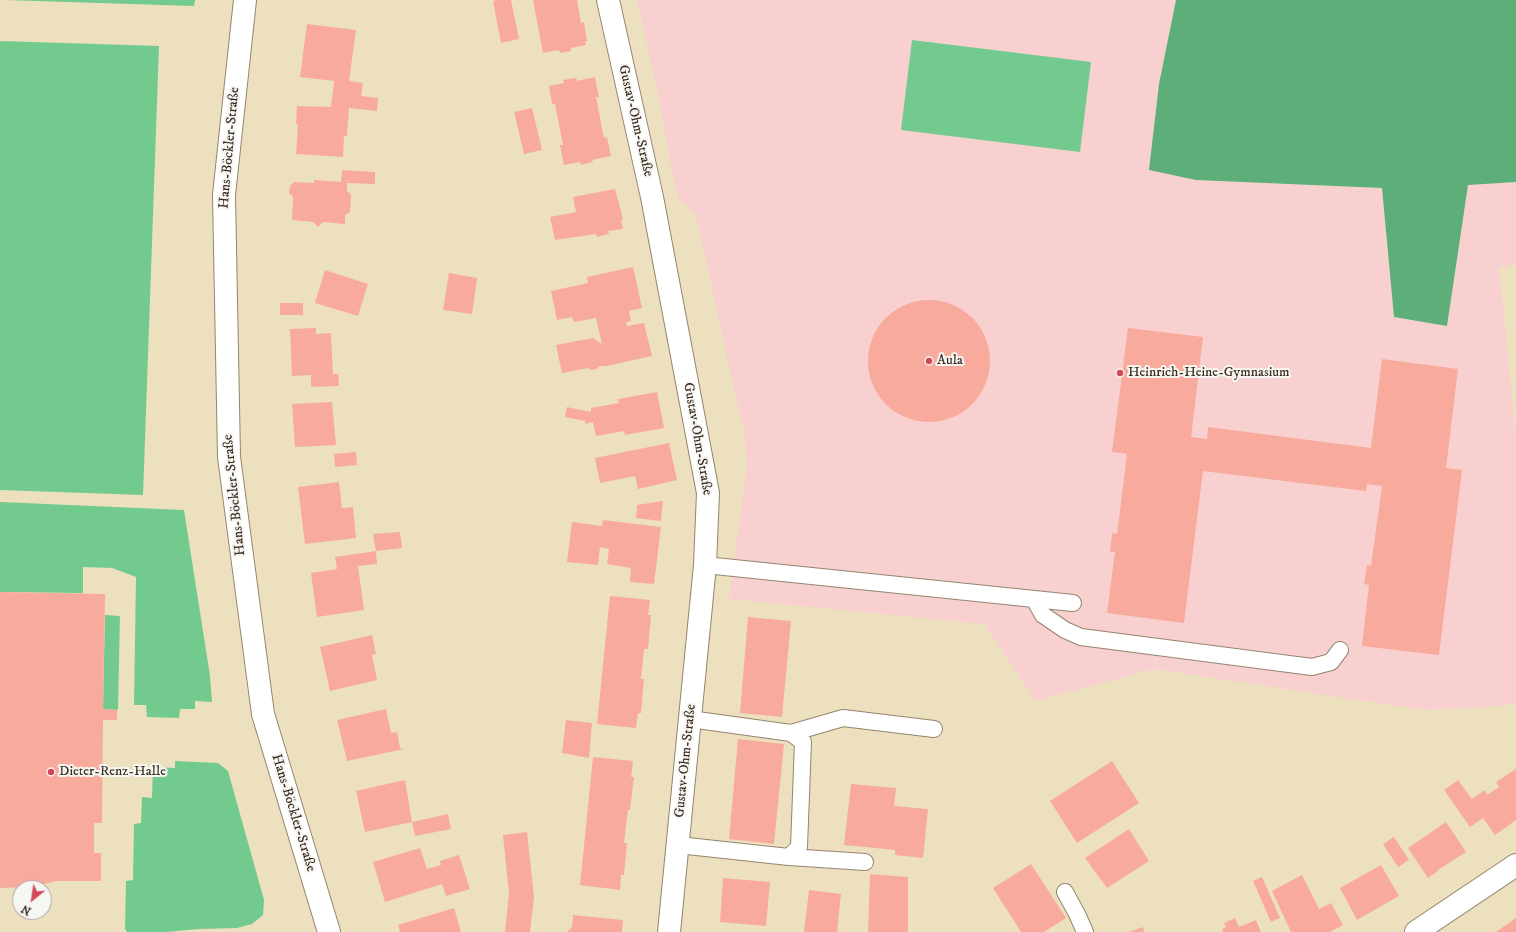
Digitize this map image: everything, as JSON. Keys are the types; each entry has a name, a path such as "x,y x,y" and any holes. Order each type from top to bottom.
{"street":[{"name":"Hans-Böckler-Straße","path":"245,0 224,195 229,457 263,714 330,932"},
{"name":"Gustav-Ohm-Straße","path":"608,0 652,197 708,493 705,565 669,932"},
{"path":"1416,932 1516,865"}],"lane":[{"path":"705,565 1073,603"},
{"path":"1034,599 1043,614 1064,630 1081,637 1312,667 1330,662 1340,650"},
{"path":"690,719 791,733 843,718 934,729"},
{"path":"789,857 799,847 803,742 791,733"},
{"path":"678,845 789,857 865,862"},
{"path":"1064,892 1077,914 1085,932"}],"shaded area":[{"name":"Heinrich-Heine-Gymnasium","path":"637,0 1176,0 1159,84 1149,170 1196,180 1382,188 1394,316 1447,326 1468,185 1516,182 1516,264 1499,267 1516,438 1516,704 1489,707 1424,710 1154,669 1036,701 984,624 729,599 747,467 744,424 741,421 696,215 679,199 674,181 658,93"}],"green space":[{"path":"5,0 195,0 194,6"},
{"path":"1176,0 1516,0 1516,182 1468,185 1447,326 1394,317 1382,188 1196,180 1149,170 1159,84"},
{"path":"912,40 1091,62 1080,152 901,130"},
{"path":"0,41 159,46 143,495 0,490"},
{"path":"0,502 184,510 210,676 212,702 195,701 195,709 180,709 179,718 147,717 146,705 134,705 136,577 112,568 83,567 83,593 0,592"},
{"path":"105,615 120,616 117,710 103,709"},
{"path":"175,761 218,763 228,771 264,900 263,915 252,924 237,928 166,932 127,932 125,929 126,881 133,880 134,824 141,823 142,797 152,798 153,767 175,768"}],"building":[{"path":"511,0 519,39 501,43 493,1"},
{"path":"533,0 577,0 581,23 584,22 587,41 585,42 586,45 571,48 571,51 560,53 559,50 543,53"},
{"path":"307,24 356,30 349,81 363,83 361,96 378,98 377,111 349,108 347,136 344,136 343,157 296,154 298,125 296,124 297,106 331,107 334,81 300,77"},
{"path":"595,77 599,97 596,97 604,138 607,137 611,156 592,160 593,162 581,165 580,162 564,165 560,145 563,145 555,104 552,104 549,86 564,83 563,80 576,78 577,81"},
{"path":"532,108 542,150 524,154 514,112"},
{"path":"342,170 375,172 375,184 347,183 347,191 351,195 350,212 345,215 345,224 323,222 318,227 313,222 292,220 293,197 289,193 290,186 294,182 314,183 314,180 341,182"},
{"path":"615,189 623,219 621,220 623,229 608,231 609,234 597,237 596,234 555,240 550,217 576,212 573,197"},
{"path":"633,267 642,308 629,311 631,321 626,322 627,326 644,323 652,356 606,366 599,366 597,369 591,370 588,368 562,373 556,345 593,338 602,344 596,318 574,322 572,317 557,320 551,291 588,283 587,277"},
{"path":"325,270 368,284 358,316 315,303"},
{"path":"449,273 477,278 472,314 443,310"},
{"name":"Aula","path":"929,300 953,304 972,318 986,337 990,361 986,385 972,404 953,418 929,422 905,418 886,404 872,385 868,361 872,337 886,318 905,304"},
{"path":"280,303 303,303 303,315 280,315"},
{"path":"316,328 316,334 331,333 333,374 338,374 339,386 311,387 311,375 292,376 290,329"},
{"path":"1128,328 1203,337 1191,437 1207,439 1208,427 1371,448 1382,359 1458,369 1446,468 1462,470 1439,655 1362,646 1369,585 1364,584 1367,565 1371,566 1382,486 1367,484 1366,491 1203,471 1184,623 1107,613 1115,552 1110,552 1112,533 1117,534 1127,454 1112,452"},
{"path":"657,392 664,428 625,435 624,431 596,436 593,422 585,424 585,421 565,417 567,407 591,412 591,408 619,403 618,399"},
{"path":"332,402 336,445 295,447 292,404"},
{"path":"669,443 677,480 638,489 635,476 600,483 595,458"},
{"path":"356,452 357,465 335,467 334,454"},
{"path":"339,482 342,508 353,507 356,538 305,544 298,487"},
{"path":"663,501 661,521 636,518 637,505"},
{"path":"603,520 661,527 654,584 630,582 631,568 607,564 609,549 600,547 598,565 567,562 572,522 602,526"},
{"path":"400,532 402,548 376,551 373,534"},
{"path":"376,551 377,564 358,566 364,610 317,617 311,573 337,569 335,557"},
{"name":"Dieter-Renz-Halle","path":"0,592 105,594 103,709 117,710 117,720 103,720 102,823 94,823 94,853 101,853 101,881 52,882 52,880 12,880 12,888 0,888"},
{"path":"610,596 650,600 648,615 651,615 648,649 644,649 641,679 644,679 641,713 638,713 636,728 597,724"},
{"path":"748,617 791,621 782,717 740,713"},
{"path":"372,635 376,654 372,655 377,680 330,691 320,647"},
{"path":"386,709 391,733 397,732 400,748 404,749 347,761 337,720"},
{"path":"566,720 592,723 589,758 562,753"},
{"path":"738,739 784,744 774,844 729,839"},
{"path":"593,757 633,761 631,777 634,777 624,843 627,843 624,875 621,875 620,890 580,885"},
{"path":"1112,761 1139,803 1077,843 1050,801"},
{"path":"1516,769 1516,820 1495,835 1483,818 1470,827 1444,790 1458,780 1472,799 1485,790 1487,795 1499,787 1496,782"},
{"path":"405,780 412,822 365,832 356,791"},
{"path":"851,784 896,788 894,806 928,809 923,858 895,855 895,850 844,845"},
{"path":"448,814 451,829 415,836 412,822"},
{"path":"1446,822 1466,852 1428,878 1408,848"},
{"path":"1129,829 1149,861 1107,888 1085,858"},
{"path":"527,832 534,897 530,932 505,932 509,894 503,835"},
{"path":"1394,837 1409,860 1398,867 1383,844"},
{"path":"420,848 427,869 441,865 440,861 459,855 470,889 446,896 442,884 385,902 373,862"},
{"path":"1031,864 1066,918 1044,932 1021,932 993,888"},
{"path":"1381,865 1399,896 1357,920 1340,888"},
{"path":"870,874 908,877 908,932 868,932"},
{"path":"1302,875 1319,909 1331,903 1343,925 1330,932 1291,932 1272,891"},
{"path":"1262,877 1280,918 1271,922 1253,881"},
{"path":"723,878 770,882 766,926 720,922"},
{"path":"809,890 841,894 837,932 804,932"},
{"path":"454,908 461,932 400,932 398,925"},
{"path":"573,915 623,920 622,932 567,932 572,927"},
{"path":"1235,918 1239,927 1256,920 1261,932 1223,932 1222,929 1226,927 1224,923"},
{"path":"1516,918 1516,932 1496,932"},
{"path":"1143,927 1144,932 1129,932"}],"place":[{"name":"Aula","path":"929,361"},
{"name":"Heinrich-Heine-Gymnasium","path":"1120,373"},
{"name":"Dieter-Renz-Halle","path":"51,772"}]}
